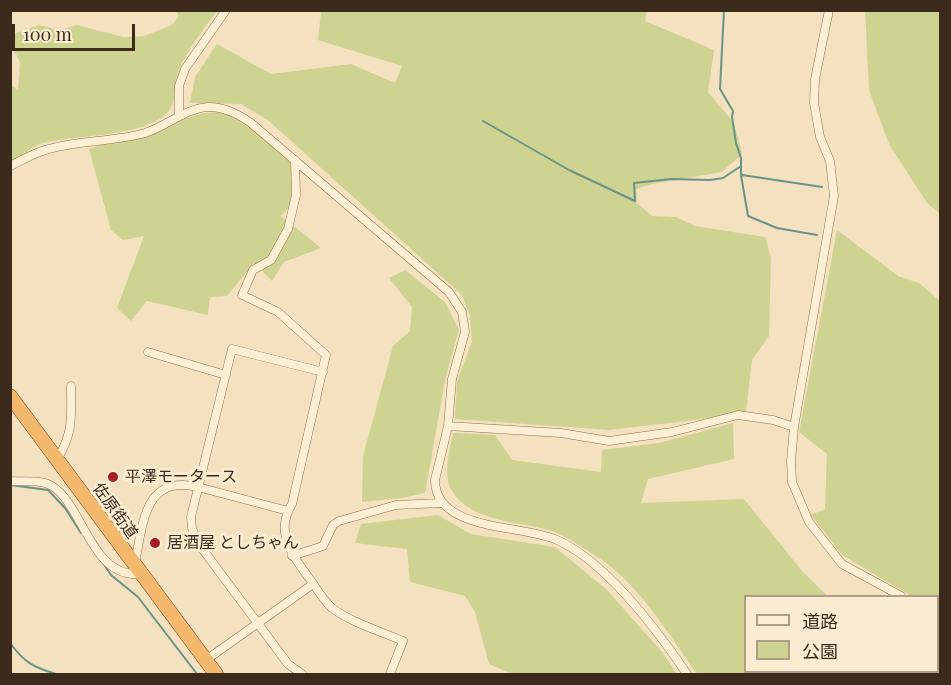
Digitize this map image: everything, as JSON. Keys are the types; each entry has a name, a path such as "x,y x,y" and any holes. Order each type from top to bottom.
{"highway":[{"name":"佐原街道","path":"10,396 216,675"}],"street":[{"path":"179,115 179,86 185,69 226,10"},
{"path":"829,10 815,79 814,103 820,137 830,161 834,196 794,427 792,482 809,522 842,564 897,595"},
{"path":"10,166 50,148 143,134 165,126 179,115 206,107 228,110 251,123 449,292 462,312 465,332 452,379 448,426 435,480 435,489 441,503 461,517 541,534 571,547 623,592 652,626 687,675"},
{"path":"295,160 296,195 288,229 271,260 253,270 242,295 278,312 326,355 292,504 288,511 284,532 285,541 292,556 331,607 403,641 390,675"},
{"path":"302,675 288,664 195,538 191,517 232,349 323,372"},
{"path":"148,352 226,375"},
{"path":"57,460 67,443 71,427 71,386"},
{"path":"448,426 561,433 609,441 672,432 738,415 774,420 794,427"},
{"path":"10,481 38,482 53,486 67,502 84,532 102,556 130,575 138,570 141,533 150,502 156,494 173,484 184,483 198,486 288,511"},
{"path":"292,556 322,546 333,525 339,521 396,505 441,503"},
{"path":"206,660 314,584"}],"green space":[{"path":"176,11 217,11 186,56 177,77 172,105 161,118 130,130 43,143 11,161 10,86 18,89 20,62 11,45 11,35 39,25 59,30 77,25 123,37 144,36 172,25 179,16"},
{"path":"321,11 647,11 645,21 714,50 708,92 734,123 742,154 722,172 652,184 636,189 637,203 652,216 676,217 695,226 765,237 771,258 769,336 752,360 746,412 609,430 455,419 457,381 472,342 470,316 462,295 269,121 241,104 190,103 195,77 217,44 271,74 351,64 395,83 402,66 318,40"},
{"path":"865,11 940,11 940,214 927,203 889,144 869,90"},
{"path":"222,112 252,125 292,164 294,202 281,216 321,248 284,262 272,281 254,263 227,296 210,297 208,315 147,301 131,321 117,308 144,236 123,240 111,230 89,149 203,113"},
{"path":"837,230 898,276 919,283 940,301 940,621 939,595 909,595 842,555 811,515 825,509 827,454 799,432"},
{"path":"405,270 445,302 459,330 446,375 425,493 362,502 363,456 393,346 410,331 412,307 389,278"},
{"path":"733,423 734,459 648,479 641,503 744,499 802,571 826,595 744,595 744,673 913,674 697,674 652,610 626,580 611,567 558,533 498,519 472,509 461,501 449,485 448,462 453,433 495,435 512,460 601,472 602,450 659,443"},
{"path":"438,515 471,534 555,547 607,590 662,652 677,674 512,674 489,664 475,612 465,596 410,582 407,549 355,543 361,524"}],"waterway":[{"path":"724,10 720,89 733,111 732,117 741,158 741,175 748,216 777,228 817,235"},
{"path":"483,121 569,170 635,201 634,183 671,179 723,178 741,166"},
{"path":"742,175 822,187"},
{"path":"10,485 48,490 65,508 81,533"},
{"path":"101,560 111,575 138,597 197,674"},
{"path":"10,643 30,663 56,674"}],"place":[{"name":"平澤モータース","path":"113,477"},
{"name":"居酒屋 としちゃん","path":"155,543"}]}
